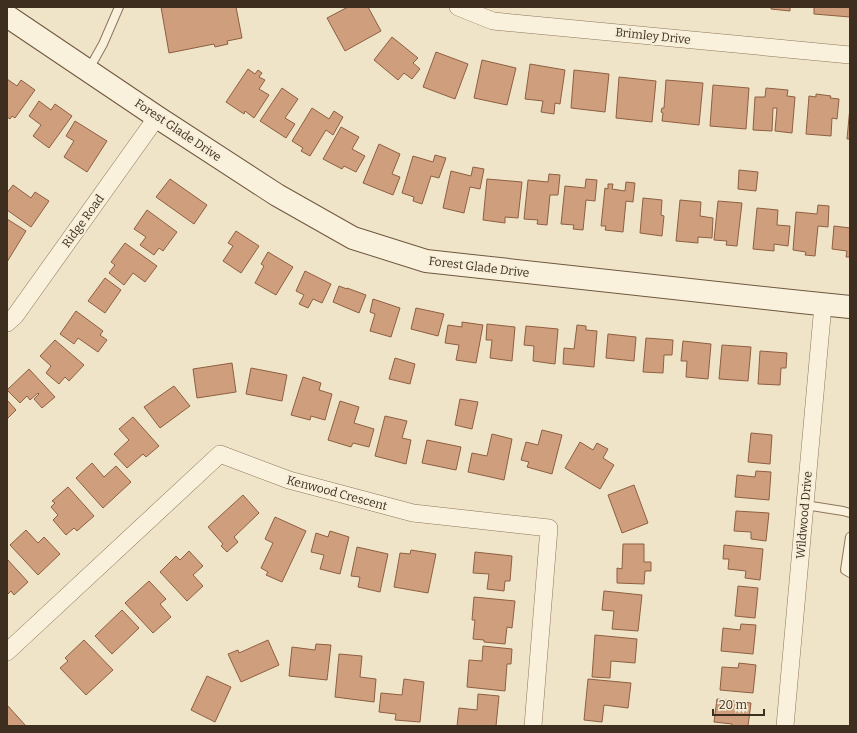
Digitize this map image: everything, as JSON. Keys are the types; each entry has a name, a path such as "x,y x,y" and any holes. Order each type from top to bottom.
{"street":[{"name":"Brimley Drive","path":"458,7 493,21 850,56"},
{"name":"Forest Glade Drive","path":"7,16 277,196 353,238 426,262 850,307"},
{"name":"Ridge Road","path":"10,317 157,117"},
{"name":"Wildwood Drive","path":"785,726 823,305"},
{"name":"Kenwood Crescent","path":"7,652 220,454 289,480 413,513 549,528 533,726"}],"lane":[{"path":"89,70 103,44 119,7"},
{"path":"805,505 850,513"},
{"path":"850,537 845,570 850,573"}],"building":[{"path":"161,7 236,7 242,38 227,41 228,44 215,47 214,44 169,53"},
{"path":"348,7 368,7 381,31 345,51 327,18"},
{"path":"771,7 790,7 790,11 771,9"},
{"path":"814,7 850,7 850,17 814,14"},
{"path":"392,37 418,58 413,63 420,69 412,79 404,73 398,80 374,60"},
{"path":"436,52 468,64 455,99 423,87"},
{"path":"482,60 516,68 507,105 474,98"},
{"path":"530,64 565,70 560,104 555,103 554,114 541,112 543,101 525,99"},
{"path":"248,69 255,74 258,70 262,73 259,77 265,80 259,89 269,95 254,118 245,111 244,114 226,102"},
{"path":"574,70 609,74 605,112 571,108"},
{"path":"619,77 656,81 652,122 616,118"},
{"path":"7,79 17,86 21,80 35,90 15,118 12,116 10,119 7,117"},
{"path":"666,80 703,83 699,125 662,121 663,113 661,112 662,108 664,108"},
{"path":"713,85 749,88 746,129 710,126"},
{"path":"282,88 298,99 285,118 295,124 286,138 260,121"},
{"path":"766,88 788,90 787,96 795,97 792,133 775,131 777,108 773,108 772,131 753,130 755,97 765,97"},
{"path":"816,94 831,96 830,98 839,99 837,119 832,118 831,136 806,134 809,96 816,97"},
{"path":"39,101 51,110 55,104 72,116 49,148 33,136 41,125 29,116"},
{"path":"850,107 850,139 847,139"},
{"path":"312,108 329,119 334,111 343,117 333,135 326,130 310,156 301,151 303,148 292,141"},
{"path":"75,121 107,141 87,172 64,157 74,141 66,136"},
{"path":"341,127 359,137 352,149 365,156 356,172 344,166 342,169 323,159"},
{"path":"379,144 400,154 392,174 400,177 393,195 363,183"},
{"path":"435,155 446,158 439,178 431,176 422,204 413,201 414,197 402,193 413,156 433,162"},
{"path":"473,167 484,169 480,189 470,187 464,213 443,208 451,171 471,176"},
{"path":"739,170 758,172 756,191 738,189"},
{"path":"549,174 560,175 558,195 550,195 547,225 537,224 538,220 524,219 528,180 548,182"},
{"path":"170,179 207,205 194,224 156,197"},
{"path":"487,179 522,182 518,218 505,217 505,223 483,220"},
{"path":"586,179 597,180 595,201 586,200 583,230 573,229 574,225 561,224 565,186 585,188"},
{"path":"626,182 635,183 633,202 626,201 623,232 605,230 606,226 601,226 605,188 608,189 608,184 613,184 612,189 625,191"},
{"path":"13,185 31,198 35,192 49,201 31,227 7,210 7,193"},
{"path":"643,198 662,200 661,215 664,216 662,236 640,233"},
{"path":"680,200 701,202 700,216 713,218 712,238 698,237 698,243 676,241"},
{"path":"718,201 742,203 737,246 726,245 727,241 714,240"},
{"path":"818,205 829,206 828,227 818,226 815,256 805,255 806,252 793,250 796,212 817,214"},
{"path":"757,208 778,210 777,225 790,226 788,246 774,244 774,251 753,249"},
{"path":"147,210 177,232 163,251 159,248 154,255 140,245 146,237 134,229"},
{"path":"7,219 26,231 7,262"},
{"path":"834,226 850,228 850,257 846,257 847,251 832,249"},
{"path":"236,231 259,246 241,273 223,261 233,246 228,243"},
{"path":"125,243 157,266 145,282 133,273 124,285 109,273 115,265 111,262"},
{"path":"268,252 293,267 276,295 255,283 264,266 261,264"},
{"path":"305,271 331,284 322,303 313,299 308,308 299,304 304,295 296,291"},
{"path":"105,278 121,290 105,313 88,301"},
{"path":"339,286 366,295 359,313 333,302"},
{"path":"373,299 400,308 391,337 370,331 375,314 370,312"},
{"path":"416,308 444,314 438,336 411,329"},
{"path":"76,311 103,331 100,335 107,340 98,352 78,338 74,344 60,334"},
{"path":"462,322 483,325 476,363 456,360 459,345 445,343 448,325 462,327"},
{"path":"487,324 515,327 512,361 490,358 492,340 486,340"},
{"path":"577,325 586,326 586,330 597,331 594,367 563,364 564,348 574,349"},
{"path":"526,326 558,329 555,364 533,361 534,346 524,345"},
{"path":"608,334 636,337 634,361 606,358"},
{"path":"646,338 673,340 672,355 664,355 663,373 643,372"},
{"path":"55,340 84,365 69,381 65,377 59,384 46,373 51,366 40,356"},
{"path":"683,341 711,344 708,379 686,377 687,361 681,361"},
{"path":"722,345 751,347 748,381 719,379"},
{"path":"760,351 787,353 786,368 781,368 780,385 758,384"},
{"path":"395,358 415,364 410,384 389,379"},
{"path":"232,363 236,392 197,398 193,369"},
{"path":"251,368 287,375 282,401 246,394"},
{"path":"29,369 55,397 42,408 34,399 39,394 38,393 30,400 27,396 20,403 7,390"},
{"path":"303,377 321,383 319,390 332,394 325,420 311,416 310,420 291,415"},
{"path":"174,386 190,406 160,428 144,407"},
{"path":"460,399 478,402 472,429 455,425"},
{"path":"7,400 16,410 7,419"},
{"path":"340,401 359,407 354,423 374,429 369,447 353,443 351,447 328,440"},
{"path":"385,416 407,421 402,438 411,440 406,464 375,456"},
{"path":"133,417 159,446 146,457 143,454 127,468 114,454 129,440 119,429"},
{"path":"542,430 562,435 552,474 527,467 529,462 521,460 526,442 538,445"},
{"path":"751,433 772,435 770,464 748,462"},
{"path":"492,434 512,439 504,480 468,472 472,453 487,456"},
{"path":"427,440 461,447 456,470 422,463"},
{"path":"580,442 593,450 597,443 608,449 603,458 614,465 600,489 565,468"},
{"path":"92,463 104,477 116,466 131,482 103,508 76,478"},
{"path":"756,471 771,472 769,500 735,497 737,475 755,477"},
{"path":"634,485 648,523 622,533 608,495"},
{"path":"68,487 94,516 77,531 74,528 66,535 53,520 58,515 51,507 55,503 52,501"},
{"path":"243,495 259,513 234,537 238,542 227,552 221,546 223,544 208,527"},
{"path":"736,511 769,513 766,541 751,539 751,532 734,531"},
{"path":"275,517 306,531 282,582 266,575 268,572 261,568 273,543 265,539"},
{"path":"26,530 38,543 44,537 60,554 38,575 10,545"},
{"path":"330,531 349,537 340,574 320,569 324,555 311,552 316,533 328,537"},
{"path":"623,544 644,544 644,562 651,562 651,571 645,571 644,584 617,583 617,568 622,569"},
{"path":"724,545 763,549 760,580 745,578 746,571 728,569 729,559 723,559"},
{"path":"357,547 388,554 380,592 358,587 360,577 351,576"},
{"path":"411,550 436,554 428,593 394,587 400,553 410,554"},
{"path":"189,551 203,566 193,575 203,586 187,601 160,572 176,556 180,560"},
{"path":"475,552 512,556 510,581 505,581 504,591 487,589 489,574 473,573"},
{"path":"7,559 28,582 14,595 11,591 7,595"},
{"path":"149,581 166,599 160,604 171,617 153,633 125,603"},
{"path":"738,586 758,588 755,618 735,616"},
{"path":"604,591 642,595 638,631 612,629 614,611 602,610"},
{"path":"474,597 515,601 512,628 507,627 505,644 484,642 484,640 473,639 475,620 472,620"},
{"path":"122,610 139,628 112,654 95,636"},
{"path":"741,624 756,625 753,654 721,651 723,628 740,630"},
{"path":"595,635 637,639 635,663 611,661 610,678 592,677"},
{"path":"84,640 113,670 86,695 60,668 68,661 65,658"},
{"path":"268,640 279,665 241,682 228,654 238,650 239,653"},
{"path":"316,644 331,645 327,680 289,676 292,647 315,650"},
{"path":"483,646 512,649 511,664 507,664 505,691 467,687 469,660 482,661"},
{"path":"339,654 362,656 360,677 376,679 374,702 335,697"},
{"path":"739,663 756,665 753,693 720,690 722,667 738,668"},
{"path":"207,676 231,687 215,722 191,710"},
{"path":"404,679 424,682 420,722 395,720 396,714 379,712 381,693 402,695"},
{"path":"588,679 631,683 628,708 604,705 602,722 584,720"},
{"path":"478,694 499,696 496,726 457,726 459,708 477,710"},
{"path":"717,699 751,703 748,726 732,726 732,724 714,722"},
{"path":"7,705 26,726 7,726"}]}
